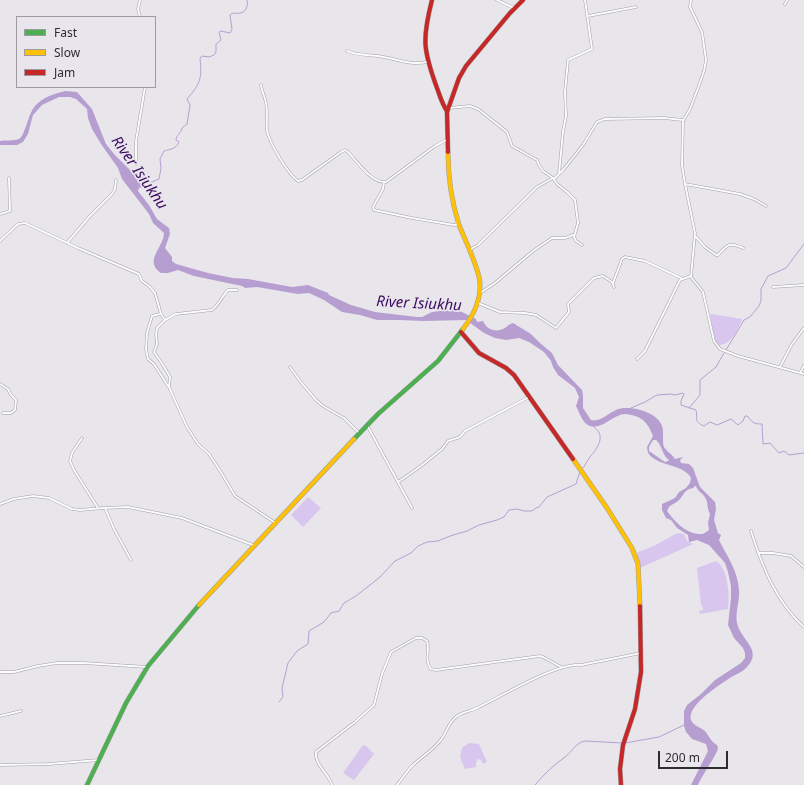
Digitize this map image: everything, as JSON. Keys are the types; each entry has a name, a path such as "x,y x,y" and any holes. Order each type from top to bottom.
{"street":[{"path":"140,0 138,9 140,16"},
{"path":"431,0 424,39 424,52 448,110"},
{"path":"497,0 514,8"},
{"path":"87,785 126,703 147,667 204,599 274,522 366,425 438,361 472,317 478,303 480,293 479,277 460,224 449,186 448,110 459,78 466,66 514,8 523,0"},
{"path":"559,174 566,116 565,92 567,87 568,60 592,49 585,0"},
{"path":"691,0 690,8 702,32 706,62 696,94 683,120 682,164 695,236 691,276 703,292 714,341 718,347 725,352 804,374"},
{"path":"785,4 787,0"},
{"path":"588,16 636,7"},
{"path":"347,51 414,63 427,62"},
{"path":"261,85 266,103 267,127 270,140 281,160 298,181 302,180 344,150 348,152 368,174 377,181 384,182 390,180 435,146 448,139"},
{"path":"136,164 136,141 145,88"},
{"path":"448,110 470,106 478,109 508,132 512,146 537,160 538,165 573,198 576,204 578,225 574,235 576,241 582,245"},
{"path":"469,250 478,245 537,188 559,174 583,145 600,120 660,118 683,120"},
{"path":"0,214 10,211 9,178"},
{"path":"68,243 90,216 112,194 115,188 116,180"},
{"path":"384,182 383,189 373,206 375,211 450,224 460,224"},
{"path":"685,184 740,194 754,199 766,206"},
{"path":"0,241 17,225 22,223 27,224 139,274 142,281 155,293 160,314 164,320"},
{"path":"480,293 495,283 533,251 552,238 574,235"},
{"path":"695,236 705,247 716,255 731,244 743,248"},
{"path":"614,286 613,283 624,257 645,261 681,278 691,276"},
{"path":"478,303 500,312 536,315 556,328 569,312 568,304 594,278 602,276 613,283"},
{"path":"637,359 645,350 681,278"},
{"path":"773,287 804,285"},
{"path":"169,387 170,377 154,352 157,344 157,328 164,320 176,314 212,310 217,306 222,296 227,291 230,289 237,290"},
{"path":"160,314 152,316 147,333 146,349 148,359 154,364 169,387 192,436 213,460 235,496 274,522"},
{"path":"780,367 792,344 804,328"},
{"path":"461,332 474,349 510,371 592,486 635,553 639,573 641,653 639,689 635,709 623,745 620,769 621,785"},
{"path":"800,372 804,366"},
{"path":"290,367 303,386 316,400 323,406 344,418 359,433"},
{"path":"0,384 8,388 11,395 16,400 15,410 11,413 2,413"},
{"path":"398,482 442,449 448,441 458,438 465,431 529,397"},
{"path":"366,425 412,508"},
{"path":"82,438 72,453 70,461 98,508"},
{"path":"0,504 24,497 40,496 49,498 75,510 128,507 182,518 253,546"},
{"path":"105,508 114,529 132,560"},
{"path":"751,531 765,570 775,589 792,616 804,627"},
{"path":"758,553 773,553 792,556 804,567"},
{"path":"332,785 319,763 316,752 351,726 372,707 376,702 382,674 390,654 414,639 420,638 427,641 428,664 431,669 436,670 540,656 561,667"},
{"path":"397,785 412,766 440,742 456,717 474,710 561,667 641,653"},
{"path":"0,672 14,672 57,663 147,667"},
{"path":"0,716 21,711"},
{"path":"0,765 49,764 99,760"}],"shaded area":[{"path":"65,91 77,92 92,109 106,144 143,183 143,187 139,188 138,191 149,205 157,219 169,228 170,234 165,248 172,257 172,261 176,264 233,278 248,279 292,287 308,285 351,305 375,312 422,317 432,312 456,309 476,319 477,322 483,321 487,327 492,330 502,330 513,323 531,334 552,353 558,365 582,390 583,408 591,420 598,420 621,408 628,408 642,410 649,413 659,421 663,428 664,447 675,459 683,457 680,460 681,463 689,464 693,468 700,487 715,502 716,509 714,520 718,533 721,535 719,540 737,576 739,594 737,623 739,629 750,646 753,656 751,662 746,668 709,693 693,709 691,720 695,725 705,731 718,748 698,785 691,785 708,751 706,744 692,739 686,732 684,726 684,711 687,705 715,680 741,663 745,658 745,653 743,648 734,638 728,625 731,586 725,563 709,545 697,540 689,542 688,535 677,528 671,520 666,518 662,510 662,504 675,498 679,492 686,488 690,483 691,478 681,469 653,458 649,453 647,447 653,436 646,423 638,417 625,414 617,416 599,426 594,427 588,425 585,423 576,406 579,397 575,388 558,375 551,361 544,352 529,342 519,338 506,340 495,338 484,333 466,320 377,320 342,312 324,300 309,293 298,294 257,287 245,288 242,286 194,276 178,270 168,273 161,273 154,264 154,259 164,233 153,223 149,214 122,179 118,168 92,129 88,118 87,109 76,99 70,97 59,97 42,105 33,115 28,134 23,142 17,145 0,145 0,141 15,140 21,137 30,114 38,103 45,98","holes":["653,440 658,442 669,460 668,461 665,462 649,451 649,447","695,486 706,499 710,514 708,523 709,530 703,534 692,533 682,527 667,511 669,507 678,501 686,491"]},
{"path":"711,314 742,319 734,336 723,344 719,345 715,340"},
{"path":"308,497 321,508 303,527 291,515"},
{"path":"677,533 684,534 687,541 693,544 640,568 636,553 654,546"},
{"path":"716,561 720,564 726,576 729,597 728,609 700,614 699,611 703,610 703,608 701,604 697,568"},
{"path":"469,743 479,744 487,762 483,764 481,760 478,759 476,767 465,769 460,757 462,748"},
{"path":"363,745 374,754 354,780 343,773"}],"waterway":[{"name":"River Isiukhu","path":"142,183 152,182 159,179 161,168 160,159 164,151 176,146 179,142 176,140 177,137 182,128 187,124 190,105 187,99 200,80 200,58 202,56 209,57 214,55 216,52 216,44 221,40 219,32 230,33 232,29 230,15 244,11 247,7 247,0"},
{"path":"726,350 744,320 750,317 759,306 761,301 761,289 768,276 786,268 804,244"},
{"path":"689,408 700,395 700,380 716,367 724,353"},
{"path":"631,408 657,395 675,395 683,393 681,405 696,410 697,421 704,426 710,422 717,425 731,419 738,425 743,421 745,416 747,416 754,423 762,424 763,444 770,443 779,453 784,451 789,455 804,453"},
{"path":"582,469 598,447 600,434 594,427"},
{"path":"279,702 283,697 282,688 288,663 297,651 308,644 309,631 324,622 331,613 339,611 344,603 356,596 380,577 395,561 411,553 418,546 427,542 438,541 504,517 509,510 517,509 532,511 539,507 547,497 576,484 580,471"},
{"path":"625,743 659,737 684,725"},
{"path":"535,785 549,770 568,755 576,745 582,742 622,743"}],"traffic: fast":[{"path":"354,439 378,414 438,361 463,329"},
{"path":"87,785 126,703 148,666 199,605"}],"traffic: slow":[{"path":"448,152 449,180 454,207 459,225 477,270 480,283 476,308 463,329"},
{"path":"199,605 354,439"},
{"path":"573,459 607,508 632,548 638,564 640,606"}],"traffic: jam":[{"path":"432,0 425,35 427,54 432,75 447,111"},
{"path":"448,152 447,112 459,78 466,66 510,13 523,0"},
{"path":"461,332 479,353 506,368 514,375 573,459"},
{"path":"621,785 620,769 623,745 635,709 641,672 640,606"}]}
